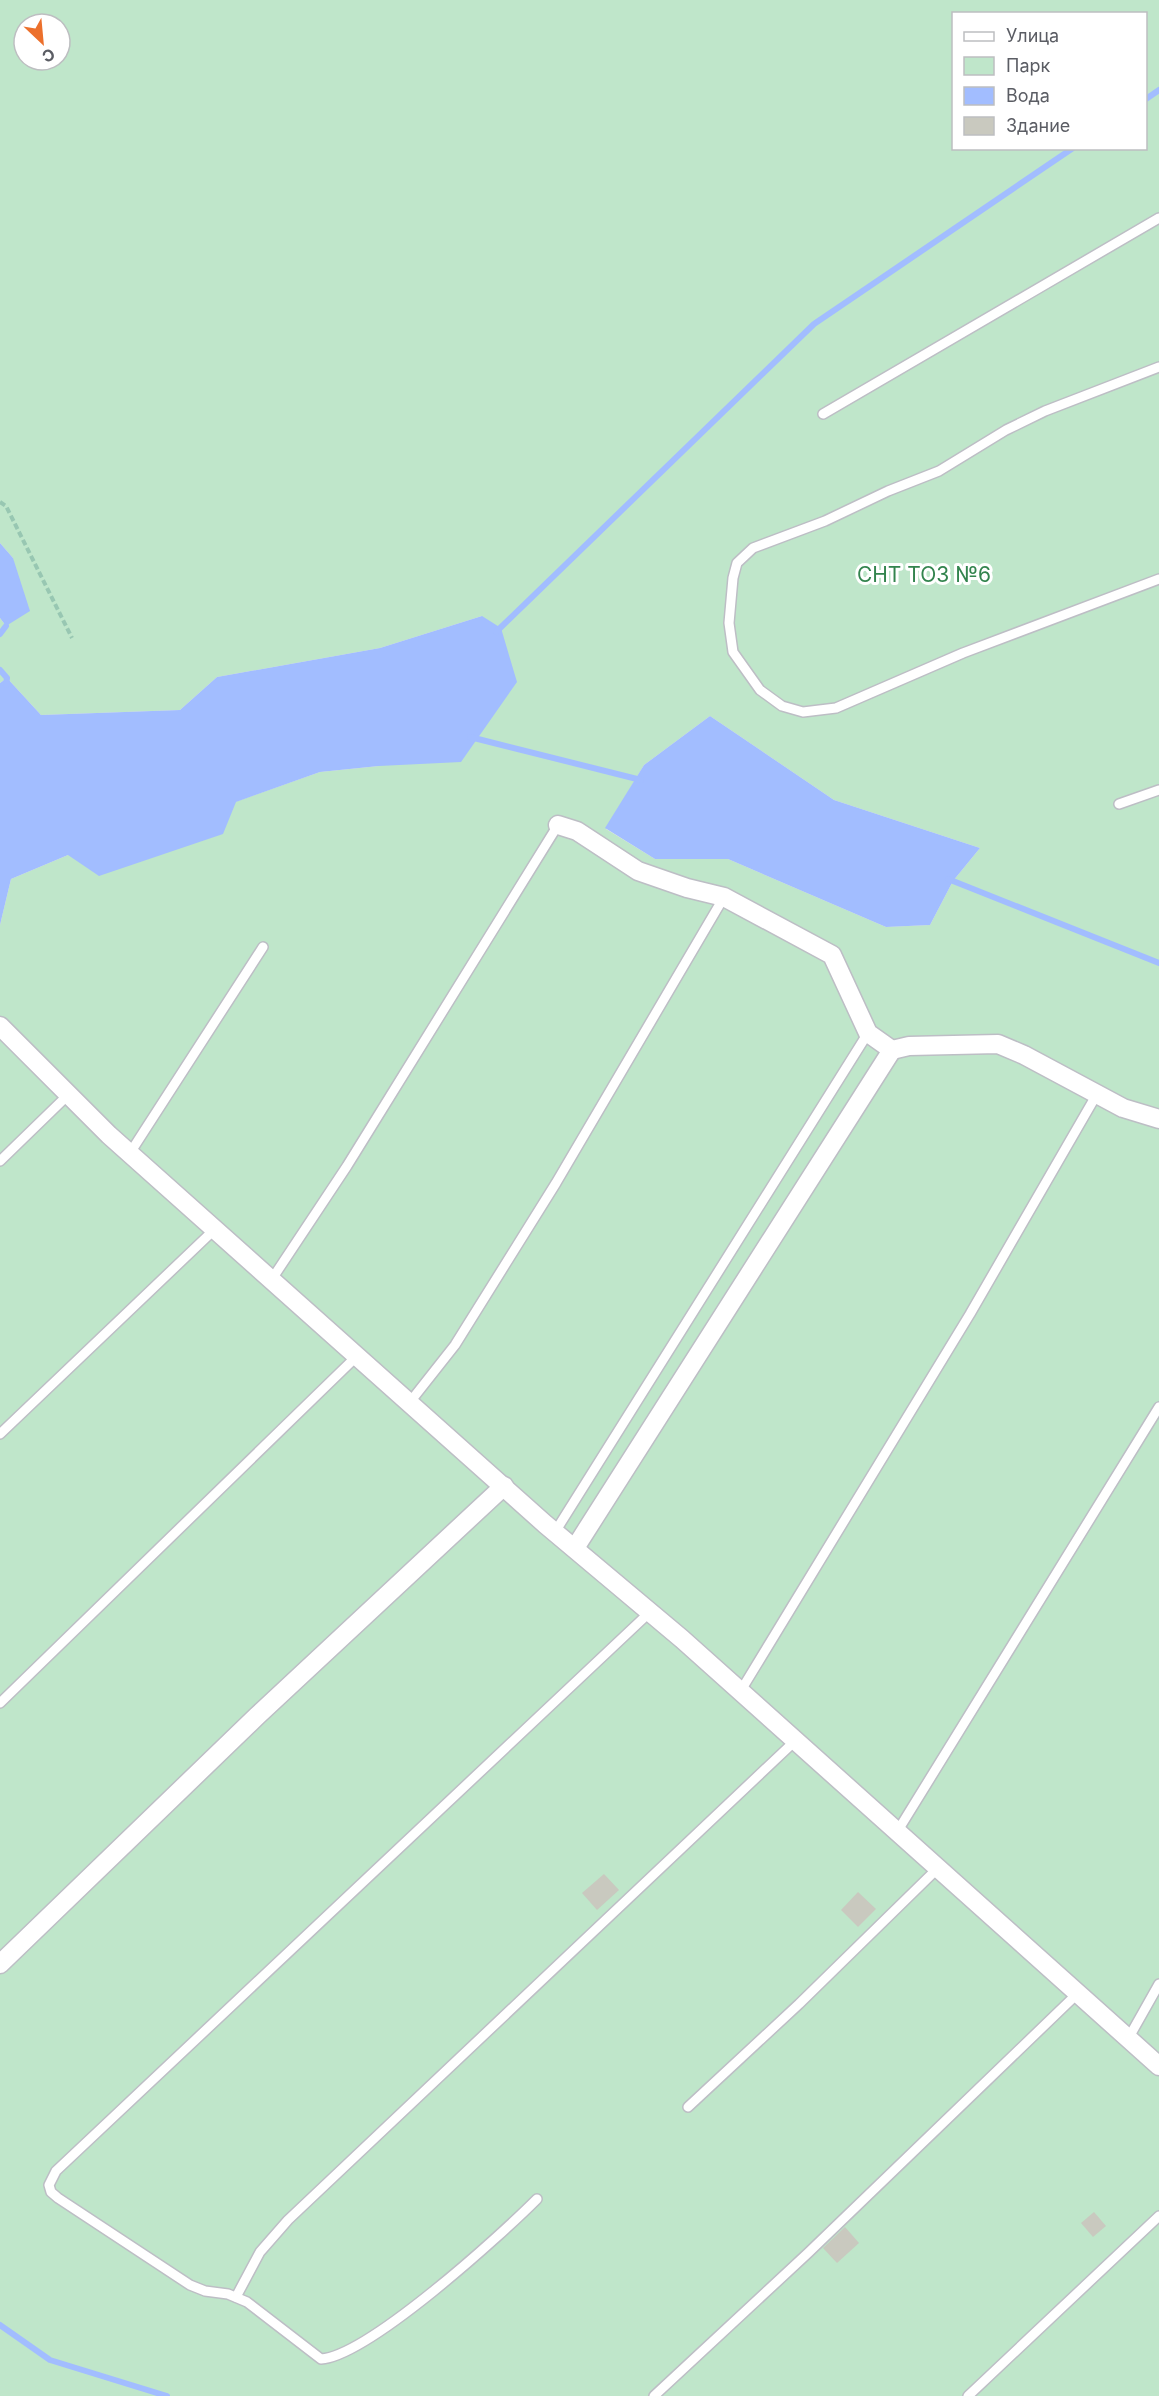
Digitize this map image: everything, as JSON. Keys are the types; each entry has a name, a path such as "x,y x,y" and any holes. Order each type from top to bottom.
{"street":[{"path":"558,825 577,831 638,871 687,888 724,897 832,955 868,1033 892,1050 930,1045 998,1044 1024,1055 1123,1108 1159,1119"},
{"path":"0,1026 68,1095 130,1153 1159,2066"},
{"path":"574,1548 892,1050"},
{"path":"0,1964 249,1724 504,1486"}],"lane":[{"path":"823,414 1159,218"},
{"path":"1159,367 1045,411 1006,430 939,471 888,491 825,521 753,548 737,563 733,578 729,623 733,652 760,690 782,706 802,712 836,708 963,653 1159,579"},
{"path":"1119,804 1159,790"},
{"path":"272,1279 348,1166 558,825"},
{"path":"410,1402 455,1345 550,1193 724,897"},
{"path":"130,1153 263,947"},
{"path":"555,1532 868,1033"},
{"path":"740,1692 970,1314 1097,1094"},
{"path":"0,1161 68,1095"},
{"path":"0,1434 215,1228"},
{"path":"0,1703 358,1355"},
{"path":"897,1832 1159,1407"},
{"path":"537,2199 486,2247 412,2308 332,2359 321,2360 266,2315 236,2297 205,2291 174,2275 147,2254 58,2198 51,2192 51,2179 650,1612"},
{"path":"236,2297 260,2252 288,2220 795,1741"},
{"path":"688,2107 799,2004 937,1869"},
{"path":"1128,2039 1159,1984"},
{"path":"654,2396 817,2245 1077,1994"},
{"path":"968,2396 1159,2216"}],"path":[{"path":"0,502 6,506 72,638"}],"green space":[{"name":"СНТ ТОЗ №6","path":"0,0 1159,0 1159,2396 0,2396 0,925 11,879 68,855 235,802 320,772 379,766 482,616 380,648 217,677 180,710 41,715 7,678 0,683 0,618 6,626 13,558 0,543","holes":["710,716 834,800 980,848 953,881 930,925 886,927 728,859 655,859 606,829 644,765"]}],"water":[{"path":"0,543 13,558 30,611 6,626 0,618"},
{"path":"482,616 501,628 517,682 461,762 379,766 320,772 236,802 223,834 99,876 68,855 11,879 0,925 0,683 7,678 41,715 180,710 217,677 380,648"},
{"path":"710,716 834,800 980,848 953,881 930,925 886,927 728,859 655,859 605,828 644,765"}],"building":[{"path":"604,1874 619,1890 597,1910 582,1893"},
{"path":"858,1892 876,1909 858,1927 841,1910"},
{"path":"1094,2212 1106,2226 1093,2237 1081,2223"},
{"path":"845,2227 859,2243 837,2263 823,2248"}],"waterway":[{"path":"1147,98 1159,90"},
{"path":"496,632 814,324 1070,150"},
{"path":"0,634 6,626"},
{"path":"0,670 7,678 6,685"},
{"path":"470,737 641,780"},
{"path":"948,879 1159,963"},
{"path":"0,2325 50,2360 167,2396"}]}
